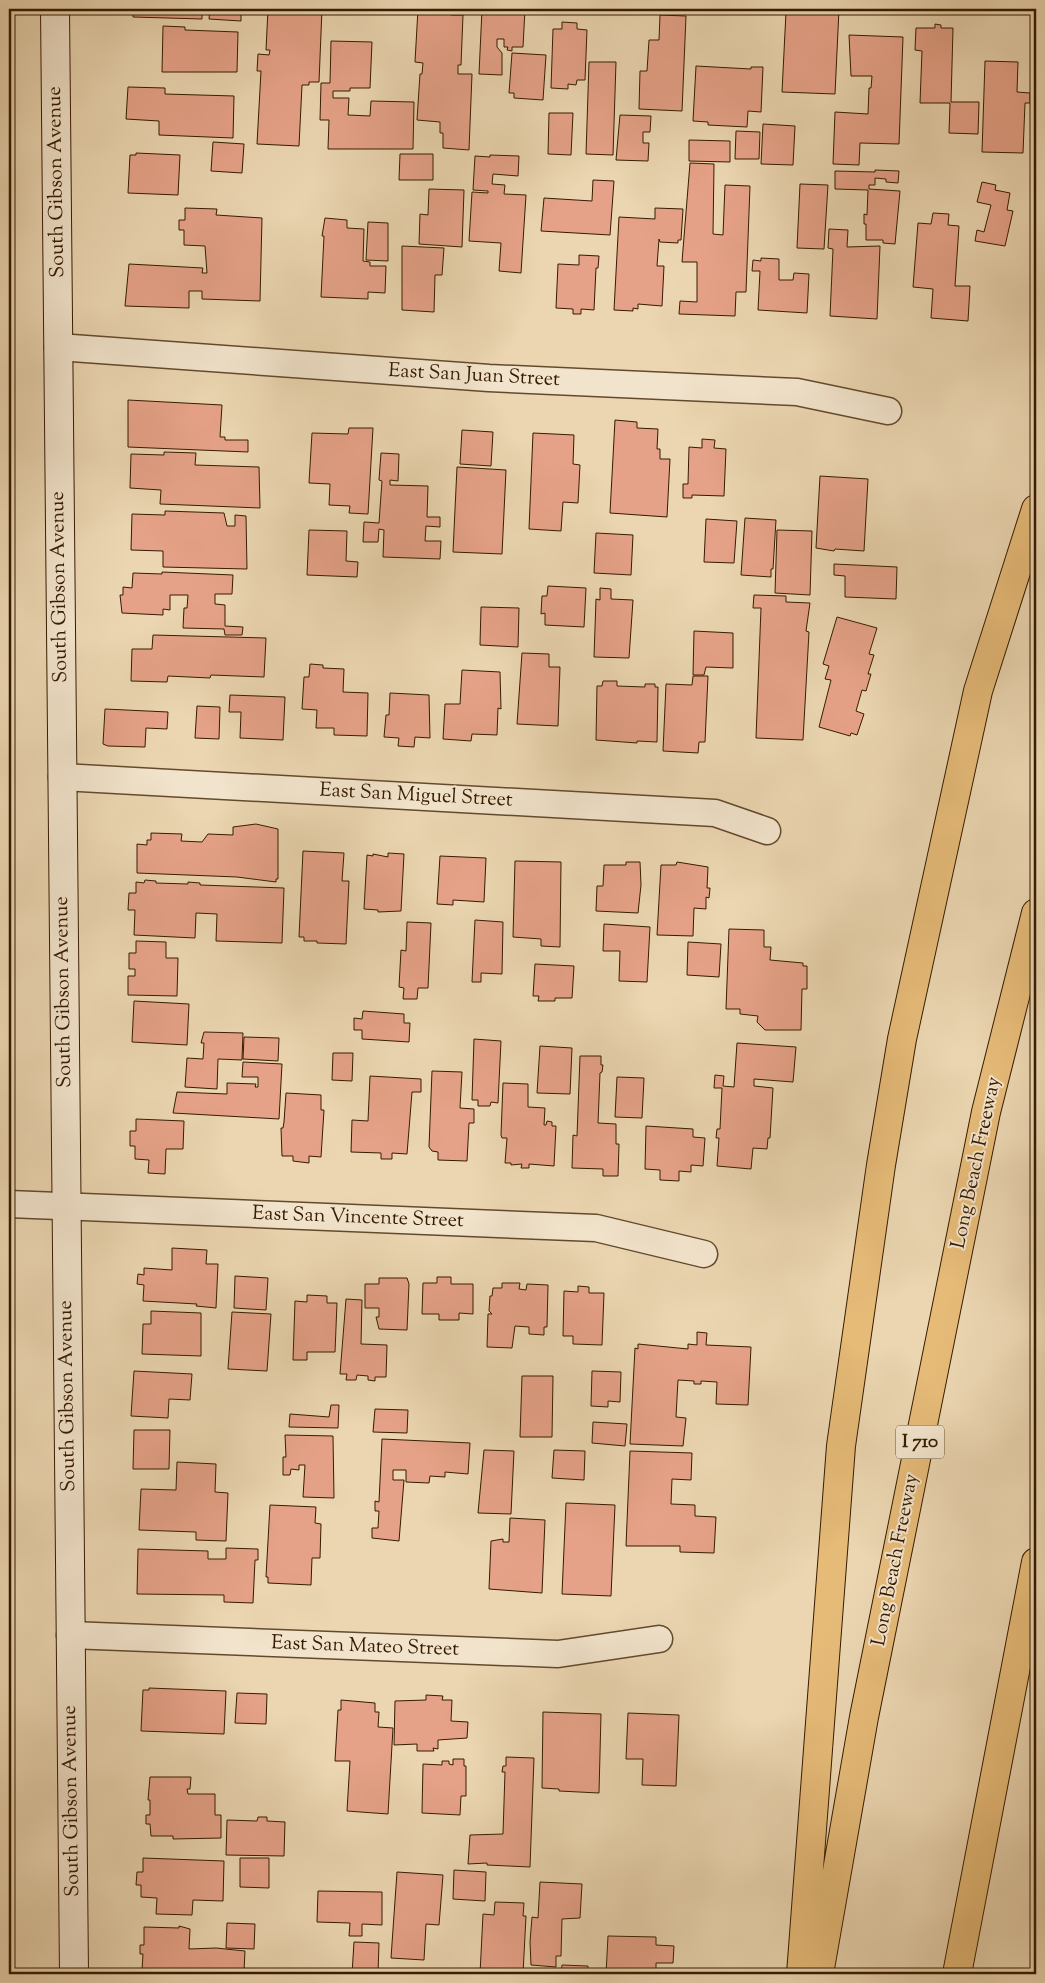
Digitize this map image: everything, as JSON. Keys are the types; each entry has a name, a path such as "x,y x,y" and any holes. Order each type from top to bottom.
{"highway":[{"path":"801,1974 841,1446 883,1155 902,1039 978,692 1036,509"},
{"name":"Long Beach Freeway","path":"818,1974 864,1717 986,1112 1036,913"},
{"path":"957,1974 1036,1562"}],"street":[{"name":"South Gibson Avenue","path":"55,9 74,1974"},
{"name":"East San Juan Street","path":"58,347 489,378 798,392 888,411"},
{"name":"East San Miguel Street","path":"62,777 715,813 767,831"},
{"name":"East San Vincente Street","path":"9,1204 596,1228 704,1254"},
{"name":"East San Mateo Street","path":"70,1636 558,1654 659,1640"}],"building":[{"path":"133,9 202,9 202,19 133,17"},
{"path":"210,9 241,9 241,21 209,19"},
{"path":"268,9 322,9 319,82 309,82 309,85 302,85 299,146 257,144 261,71 257,71 258,54 269,55 270,50 266,50"},
{"path":"418,9 452,9 451,15 463,15 461,65 458,65 458,74 472,74 469,150 443,148 443,133 440,133 440,122 417,120 420,74 422,74 423,63 415,62"},
{"path":"482,9 525,9 523,47 512,47 512,51 507,50 508,47 504,47 504,39 497,39 497,47 502,53 502,75 479,74"},
{"path":"809,9 839,9 835,94 782,92 786,12 809,13"},
{"path":"660,15 686,16 682,111 639,109 640,71 647,71 649,40 659,40"},
{"path":"562,22 577,23 577,29 587,30 585,80 577,80 576,85 568,84 568,89 551,88 553,29 562,29"},
{"path":"935,24 941,25 941,28 953,28 951,102 979,102 978,134 949,133 950,103 920,103 922,51 915,50 916,28 935,28"},
{"path":"163,26 185,27 185,30 238,32 237,72 162,72"},
{"path":"849,35 903,37 899,144 860,143 859,165 833,164 835,112 868,114 869,88 871,88 872,76 851,76"},
{"path":"331,41 372,42 370,88 350,88 350,91 333,91 333,98 349,98 348,115 370,116 371,101 414,102 413,149 328,149 329,120 320,120 321,83 330,83"},
{"path":"512,53 546,55 543,100 514,98 514,93 509,93"},
{"path":"985,61 1018,62 1017,92 1030,93 1030,103 1025,103 1023,153 982,152"},
{"path":"589,62 616,62 613,155 586,154"},
{"path":"696,66 751,69 751,67 763,67 761,112 748,111 747,127 708,125 708,122 693,121"},
{"path":"128,87 165,88 165,94 234,96 233,138 159,135 159,121 126,119"},
{"path":"549,113 573,113 571,155 548,154"},
{"path":"620,115 651,116 650,132 643,132 643,143 649,143 648,161 616,160"},
{"path":"763,124 795,126 793,165 761,164"},
{"path":"736,131 760,132 759,159 735,159"},
{"path":"689,140 730,141 730,162 689,161"},
{"path":"213,142 244,144 242,173 211,171"},
{"path":"136,153 180,155 178,195 128,193 130,155 136,155"},
{"path":"400,154 433,154 433,180 399,180"},
{"path":"490,155 519,156 518,176 493,174 492,184 505,185 504,194 526,195 521,273 499,271 501,243 469,241 472,192 488,193 488,191 473,190 475,156 490,157"},
{"path":"690,163 714,164 713,234 723,235 725,185 750,186 746,292 736,292 735,316 679,314 680,301 697,302 697,262 682,262"},
{"path":"875,170 899,171 898,183 886,182 886,179 875,178 875,185 869,185 869,189 900,191 895,244 883,243 883,240 866,240 864,214 867,215 868,190 835,189 835,171 875,172"},
{"path":"593,180 614,181 610,235 541,231 544,198 592,201"},
{"path":"982,182 996,185 995,190 1010,193 1007,210 1013,211 1005,246 975,241 977,230 984,232 991,205 977,202"},
{"path":"800,184 828,185 824,249 797,248"},
{"path":"429,189 464,190 462,247 419,244 420,214 428,215"},
{"path":"185,208 217,209 216,215 262,218 260,301 202,299 202,291 189,291 189,308 125,306 129,264 203,268 202,273 207,273 205,246 184,245 184,230 179,230 179,220 185,220"},
{"path":"655,208 683,209 681,240 678,240 678,243 660,242 659,239 657,266 664,266 662,306 638,304 638,309 633,308 633,311 614,310 619,217 655,219"},
{"path":"933,213 949,214 948,225 959,226 955,286 970,286 968,321 931,318 933,289 913,287 918,223 931,224"},
{"path":"325,218 347,220 347,228 364,229 363,261 370,262 370,266 386,266 385,293 368,292 368,299 321,297 324,236 322,236"},
{"path":"368,222 388,223 388,261 366,260"},
{"path":"829,229 848,230 847,247 880,246 877,319 830,316 833,249 828,248"},
{"path":"402,246 444,248 442,275 435,275 434,312 402,310"},
{"path":"579,255 599,256 598,268 596,268 594,310 581,309 581,314 573,314 573,309 556,308 558,264 579,265"},
{"path":"761,258 779,259 779,280 793,280 794,273 809,274 807,313 758,310 760,271 752,271 753,260 761,261"},
{"path":"128,400 222,405 220,437 225,437 225,440 248,440 248,452 128,447"},
{"path":"615,420 637,422 637,428 658,429 657,449 660,449 660,459 670,459 667,517 610,513"},
{"path":"349,428 373,428 368,514 349,513 350,506 329,505 330,484 309,483 312,433 348,434"},
{"path":"462,430 493,432 491,466 460,464"},
{"path":"533,433 574,435 573,464 580,465 578,503 563,502 561,531 529,529"},
{"path":"702,439 715,440 714,448 726,449 724,496 692,495 692,498 683,498 683,484 688,484 689,447 702,448"},
{"path":"164,452 196,453 195,465 259,467 260,508 160,504 161,490 130,488 131,454 164,455"},
{"path":"381,453 399,454 398,481 390,480 390,485 428,486 427,517 440,517 440,527 426,526 425,541 441,541 440,559 383,557 384,530 379,529 378,542 363,542 364,522 379,523 382,481 379,480"},
{"path":"457,467 506,470 502,554 453,552"},
{"path":"820,476 868,479 864,551 835,549 834,551 816,548"},
{"path":"165,511 224,513 227,526 235,526 235,515 246,516 247,569 163,567 163,551 131,550 132,514 165,515"},
{"path":"745,518 776,520 771,577 741,575"},
{"path":"706,519 737,521 734,563 704,562"},
{"path":"309,530 347,531 346,561 358,562 357,577 307,575"},
{"path":"777,530 812,531 810,595 775,593"},
{"path":"596,533 633,535 631,575 594,573"},
{"path":"834,564 897,567 896,599 845,597 845,576 834,575"},
{"path":"162,572 233,575 232,594 215,594 215,604 225,605 225,626 243,627 242,635 225,635 224,629 183,628 184,608 187,608 188,595 170,595 170,610 163,609 163,615 122,613 120,595 123,595 123,587 132,588 133,573 162,574"},
{"path":"548,586 586,588 584,627 545,625 545,613 541,614 542,596 547,596"},
{"path":"600,588 611,589 611,599 633,600 629,658 594,657 596,599 600,600"},
{"path":"754,595 786,596 786,602 810,603 806,631 809,632 803,740 756,738 761,608 753,608"},
{"path":"481,607 519,608 518,647 480,645"},
{"path":"837,617 877,628 869,654 874,655 868,674 871,674 866,691 862,690 856,711 864,714 857,735 851,733 850,736 819,727 831,680 825,679 829,666 823,664"},
{"path":"694,631 733,633 733,668 706,667 704,675 693,675"},
{"path":"153,635 266,638 264,677 211,675 210,678 168,676 167,682 131,681 132,649 152,649"},
{"path":"522,653 549,654 549,667 560,667 558,726 517,724"},
{"path":"310,664 323,665 323,668 344,669 343,692 368,693 367,736 334,735 334,728 316,728 317,710 302,709 304,677 309,677"},
{"path":"462,670 500,672 501,709 498,708 497,735 472,734 471,741 443,739 445,704 460,704"},
{"path":"693,676 708,676 705,742 699,742 698,753 663,751 666,684 692,685"},
{"path":"603,681 617,681 617,686 645,687 645,684 655,684 655,687 658,687 657,742 637,741 637,743 596,740 597,686 602,686"},
{"path":"390,693 429,695 430,738 415,737 414,747 398,746 399,738 384,737 386,715 389,715"},
{"path":"230,695 285,697 283,740 240,738 241,712 229,712"},
{"path":"197,706 220,707 219,739 195,738"},
{"path":"105,709 168,712 167,729 146,728 145,747 108,746 103,744"},
{"path":"256,824 278,829 278,879 276,879 276,882 237,877 137,873 137,844 147,845 147,840 151,840 151,833 182,834 181,841 202,842 208,834 233,835 233,827"},
{"path":"303,851 344,853 342,881 349,881 346,944 317,943 317,941 304,941 304,937 299,937"},
{"path":"388,853 404,854 401,911 378,912 378,910 364,909 367,855 373,856 373,854 388,857"},
{"path":"440,856 486,858 484,902 453,900 453,905 437,904"},
{"path":"515,861 561,862 560,947 541,946 541,939 513,937"},
{"path":"626,862 640,862 641,885 638,913 596,911 597,886 603,886 604,865 626,865"},
{"path":"677,862 708,867 707,888 710,888 709,898 706,897 706,909 694,908 693,936 657,935 661,865 676,865"},
{"path":"145,880 156,881 156,883 188,884 188,882 200,883 200,885 284,888 282,943 216,941 217,914 196,913 195,938 134,935 135,910 128,910 129,893 136,893 136,882 144,883"},
{"path":"475,920 503,922 502,974 481,973 481,982 472,982"},
{"path":"407,922 431,923 428,988 418,988 417,999 403,999 404,988 399,987 401,950 406,951"},
{"path":"604,924 650,927 647,982 619,981 620,951 603,951"},
{"path":"729,929 764,930 764,947 771,947 770,960 803,963 803,966 807,966 807,989 802,989 801,1030 765,1030 757,1022 758,1016 740,1014 740,1009 726,1009"},
{"path":"136,941 166,942 166,958 178,958 177,996 128,995 128,976 135,976 135,969 129,969 129,953 136,953"},
{"path":"688,942 721,944 719,977 687,975"},
{"path":"535,964 574,966 572,998 538,1001 539,996 533,996"},
{"path":"134,1001 189,1004 187,1045 132,1042"},
{"path":"363,1011 404,1014 404,1023 410,1023 409,1042 362,1039 362,1030 354,1030 354,1018 362,1019"},
{"path":"204,1032 243,1033 242,1060 218,1059 217,1089 185,1087 187,1058 203,1059 204,1043 201,1043"},
{"path":"244,1037 279,1038 278,1061 243,1059"},
{"path":"474,1039 501,1041 498,1103 491,1102 490,1106 478,1106 478,1100 472,1100"},
{"path":"737,1043 796,1047 793,1082 754,1079 754,1086 773,1088 770,1138 768,1138 767,1149 753,1148 751,1169 717,1166 719,1138 716,1138 717,1129 720,1129 722,1088 714,1088 715,1075 724,1076 723,1086 734,1087"},
{"path":"540,1046 572,1048 570,1094 537,1093"},
{"path":"333,1053 353,1053 352,1081 332,1080"},
{"path":"580,1056 601,1056 601,1065 603,1065 602,1072 600,1073 598,1123 616,1124 616,1144 619,1144 618,1176 603,1176 603,1169 572,1168 573,1135 577,1136"},
{"path":"243,1062 282,1064 279,1119 173,1113 177,1092 227,1094 227,1083 256,1084 255,1087 258,1087 258,1077 242,1077"},
{"path":"432,1071 462,1072 460,1108 474,1109 474,1123 469,1123 467,1161 438,1160 438,1152 432,1151 429,1147"},
{"path":"370,1076 421,1079 421,1092 412,1092 407,1154 392,1153 392,1159 381,1159 381,1153 351,1152 352,1120 368,1121"},
{"path":"617,1077 644,1078 642,1118 615,1117"},
{"path":"503,1083 528,1084 528,1107 545,1108 544,1125 546,1125 547,1121 552,1122 552,1126 556,1126 554,1166 529,1164 529,1168 521,1168 522,1164 511,1165 511,1163 505,1163 507,1138 502,1138 501,1135"},
{"path":"286,1093 321,1095 321,1110 324,1110 321,1157 309,1156 309,1163 293,1161 293,1156 282,1156 281,1128 283,1128 284,1122"},
{"path":"136,1119 184,1121 183,1149 166,1149 165,1174 148,1173 149,1160 135,1159 135,1146 130,1146 130,1131 136,1131"},
{"path":"646,1126 693,1129 693,1137 705,1138 703,1166 691,1165 691,1172 679,1171 679,1181 660,1180 660,1170 645,1169"},
{"path":"172,1248 207,1250 206,1264 218,1264 216,1308 196,1306 197,1304 143,1301 144,1285 137,1284 138,1274 144,1275 144,1268 172,1270"},
{"path":"235,1276 268,1278 266,1310 234,1308"},
{"path":"437,1277 451,1277 451,1284 473,1284 473,1314 459,1313 459,1320 439,1320 439,1314 422,1314 423,1283 437,1283"},
{"path":"379,1278 407,1278 409,1284 407,1330 379,1329 376,1317 379,1317 379,1308 365,1308 365,1284 379,1284"},
{"path":"502,1283 520,1283 519,1289 526,1290 527,1284 548,1285 547,1327 544,1327 544,1335 529,1334 529,1327 515,1326 512,1348 487,1347 488,1314 492,1314 489,1311 490,1296 492,1296 493,1288 502,1288"},
{"path":"578,1286 589,1287 589,1293 604,1293 602,1345 573,1344 573,1336 563,1336 564,1291 578,1292"},
{"path":"307,1295 327,1296 327,1303 337,1303 335,1352 307,1352 307,1360 293,1360 295,1301 307,1302"},
{"path":"346,1299 362,1300 361,1344 387,1345 386,1377 375,1377 375,1381 368,1380 368,1376 357,1375 356,1380 346,1380 347,1374 340,1374"},
{"path":"151,1311 201,1313 201,1356 142,1354 143,1324 151,1324"},
{"path":"232,1312 271,1314 267,1371 228,1369"},
{"path":"697,1332 707,1333 706,1345 751,1347 748,1405 716,1404 717,1382 701,1381 701,1384 694,1384 694,1381 678,1380 676,1417 686,1418 683,1446 630,1444 635,1348 638,1349 638,1344 688,1349 688,1344 697,1345"},
{"path":"134,1371 192,1374 190,1400 169,1399 168,1418 131,1416"},
{"path":"592,1371 621,1372 620,1402 608,1401 608,1407 591,1406"},
{"path":"522,1376 553,1376 552,1437 520,1437"},
{"path":"331,1405 339,1405 338,1428 289,1427 290,1414 329,1417"},
{"path":"375,1409 408,1410 407,1433 373,1432"},
{"path":"593,1422 627,1424 625,1446 592,1443"},
{"path":"134,1430 170,1430 169,1469 133,1469"},
{"path":"285,1435 333,1436 334,1498 303,1497 305,1465 299,1465 299,1470 291,1469 290,1475 283,1475 283,1457 286,1457"},
{"path":"382,1439 470,1443 468,1474 445,1472 445,1477 430,1476 429,1483 406,1482 406,1470 393,1470 393,1480 404,1480 399,1541 372,1538 372,1528 378,1528 379,1511 375,1511 375,1501 379,1502"},
{"path":"484,1450 514,1451 511,1514 478,1513"},
{"path":"554,1450 585,1451 584,1480 552,1478"},
{"path":"630,1451 692,1453 691,1480 672,1479 671,1504 695,1505 695,1516 716,1517 714,1553 680,1552 680,1546 626,1546"},
{"path":"177,1462 216,1464 215,1492 228,1493 226,1541 196,1540 196,1532 139,1530 141,1489 176,1490"},
{"path":"566,1503 615,1505 611,1596 562,1594"},
{"path":"270,1505 316,1507 315,1523 321,1524 320,1558 312,1558 311,1585 268,1583 268,1577 266,1577"},
{"path":"510,1518 545,1520 542,1593 489,1589 491,1541 503,1539 503,1542 509,1542"},
{"path":"226,1548 258,1549 258,1560 255,1560 253,1603 224,1602 224,1595 137,1594 138,1549 208,1551 208,1559 226,1559"},
{"path":"149,1688 226,1691 224,1734 141,1731 143,1690 149,1690"},
{"path":"237,1693 267,1694 266,1724 235,1723"},
{"path":"426,1695 443,1696 442,1700 452,1700 451,1721 468,1722 467,1738 438,1740 438,1749 433,1748 434,1751 417,1751 417,1744 394,1745 395,1701 426,1700"},
{"path":"341,1700 375,1703 375,1712 379,1712 378,1727 393,1728 388,1814 347,1811 350,1761 335,1761 338,1710 341,1710"},
{"path":"543,1712 601,1714 599,1793 559,1791 559,1789 542,1788"},
{"path":"628,1713 679,1715 676,1786 642,1785 643,1759 626,1759"},
{"path":"506,1757 534,1758 530,1867 487,1865 487,1863 468,1864 470,1835 503,1834 505,1772 502,1772 503,1766 506,1766"},
{"path":"453,1759 464,1759 464,1766 466,1766 466,1796 461,1796 460,1815 422,1813 423,1764 442,1765 442,1761 449,1761 449,1764 453,1765"},
{"path":"150,1777 191,1777 190,1789 187,1789 188,1794 215,1794 215,1815 221,1815 221,1838 173,1839 173,1836 151,1836 150,1824 146,1824 146,1815 150,1815 150,1800 148,1800"},
{"path":"258,1817 267,1817 267,1821 285,1822 284,1856 226,1855 227,1820 257,1821"},
{"path":"143,1858 224,1861 223,1901 193,1900 192,1915 156,1914 157,1898 141,1897 141,1885 136,1885 137,1872 143,1872"},
{"path":"240,1858 269,1858 269,1888 240,1887"},
{"path":"454,1870 486,1872 485,1901 453,1899"},
{"path":"397,1872 443,1875 439,1925 426,1924 424,1960 391,1958"},
{"path":"540,1882 582,1884 580,1918 562,1919 561,1956 556,1956 556,1967 531,1965 532,1917 538,1918"},
{"path":"318,1891 382,1892 382,1925 362,1924 362,1936 349,1936 350,1923 317,1922"},
{"path":"495,1902 524,1903 523,1916 526,1916 523,1974 480,1974 483,1914 494,1915"},
{"path":"227,1923 255,1924 254,1949 226,1948"},
{"path":"179,1926 190,1929 189,1949 216,1948 245,1951 244,1971 241,1971 241,1974 231,1970 231,1972 142,1970 143,1954 140,1954 140,1945 144,1945 144,1927 179,1928"},
{"path":"608,1936 656,1937 656,1945 674,1946 673,1963 656,1963 656,1974 606,1974"},
{"path":"354,1942 379,1943 378,1974 352,1974"},
{"path":"562,1965 588,1966 588,1969 601,1969 601,1974 561,1974"}]}
